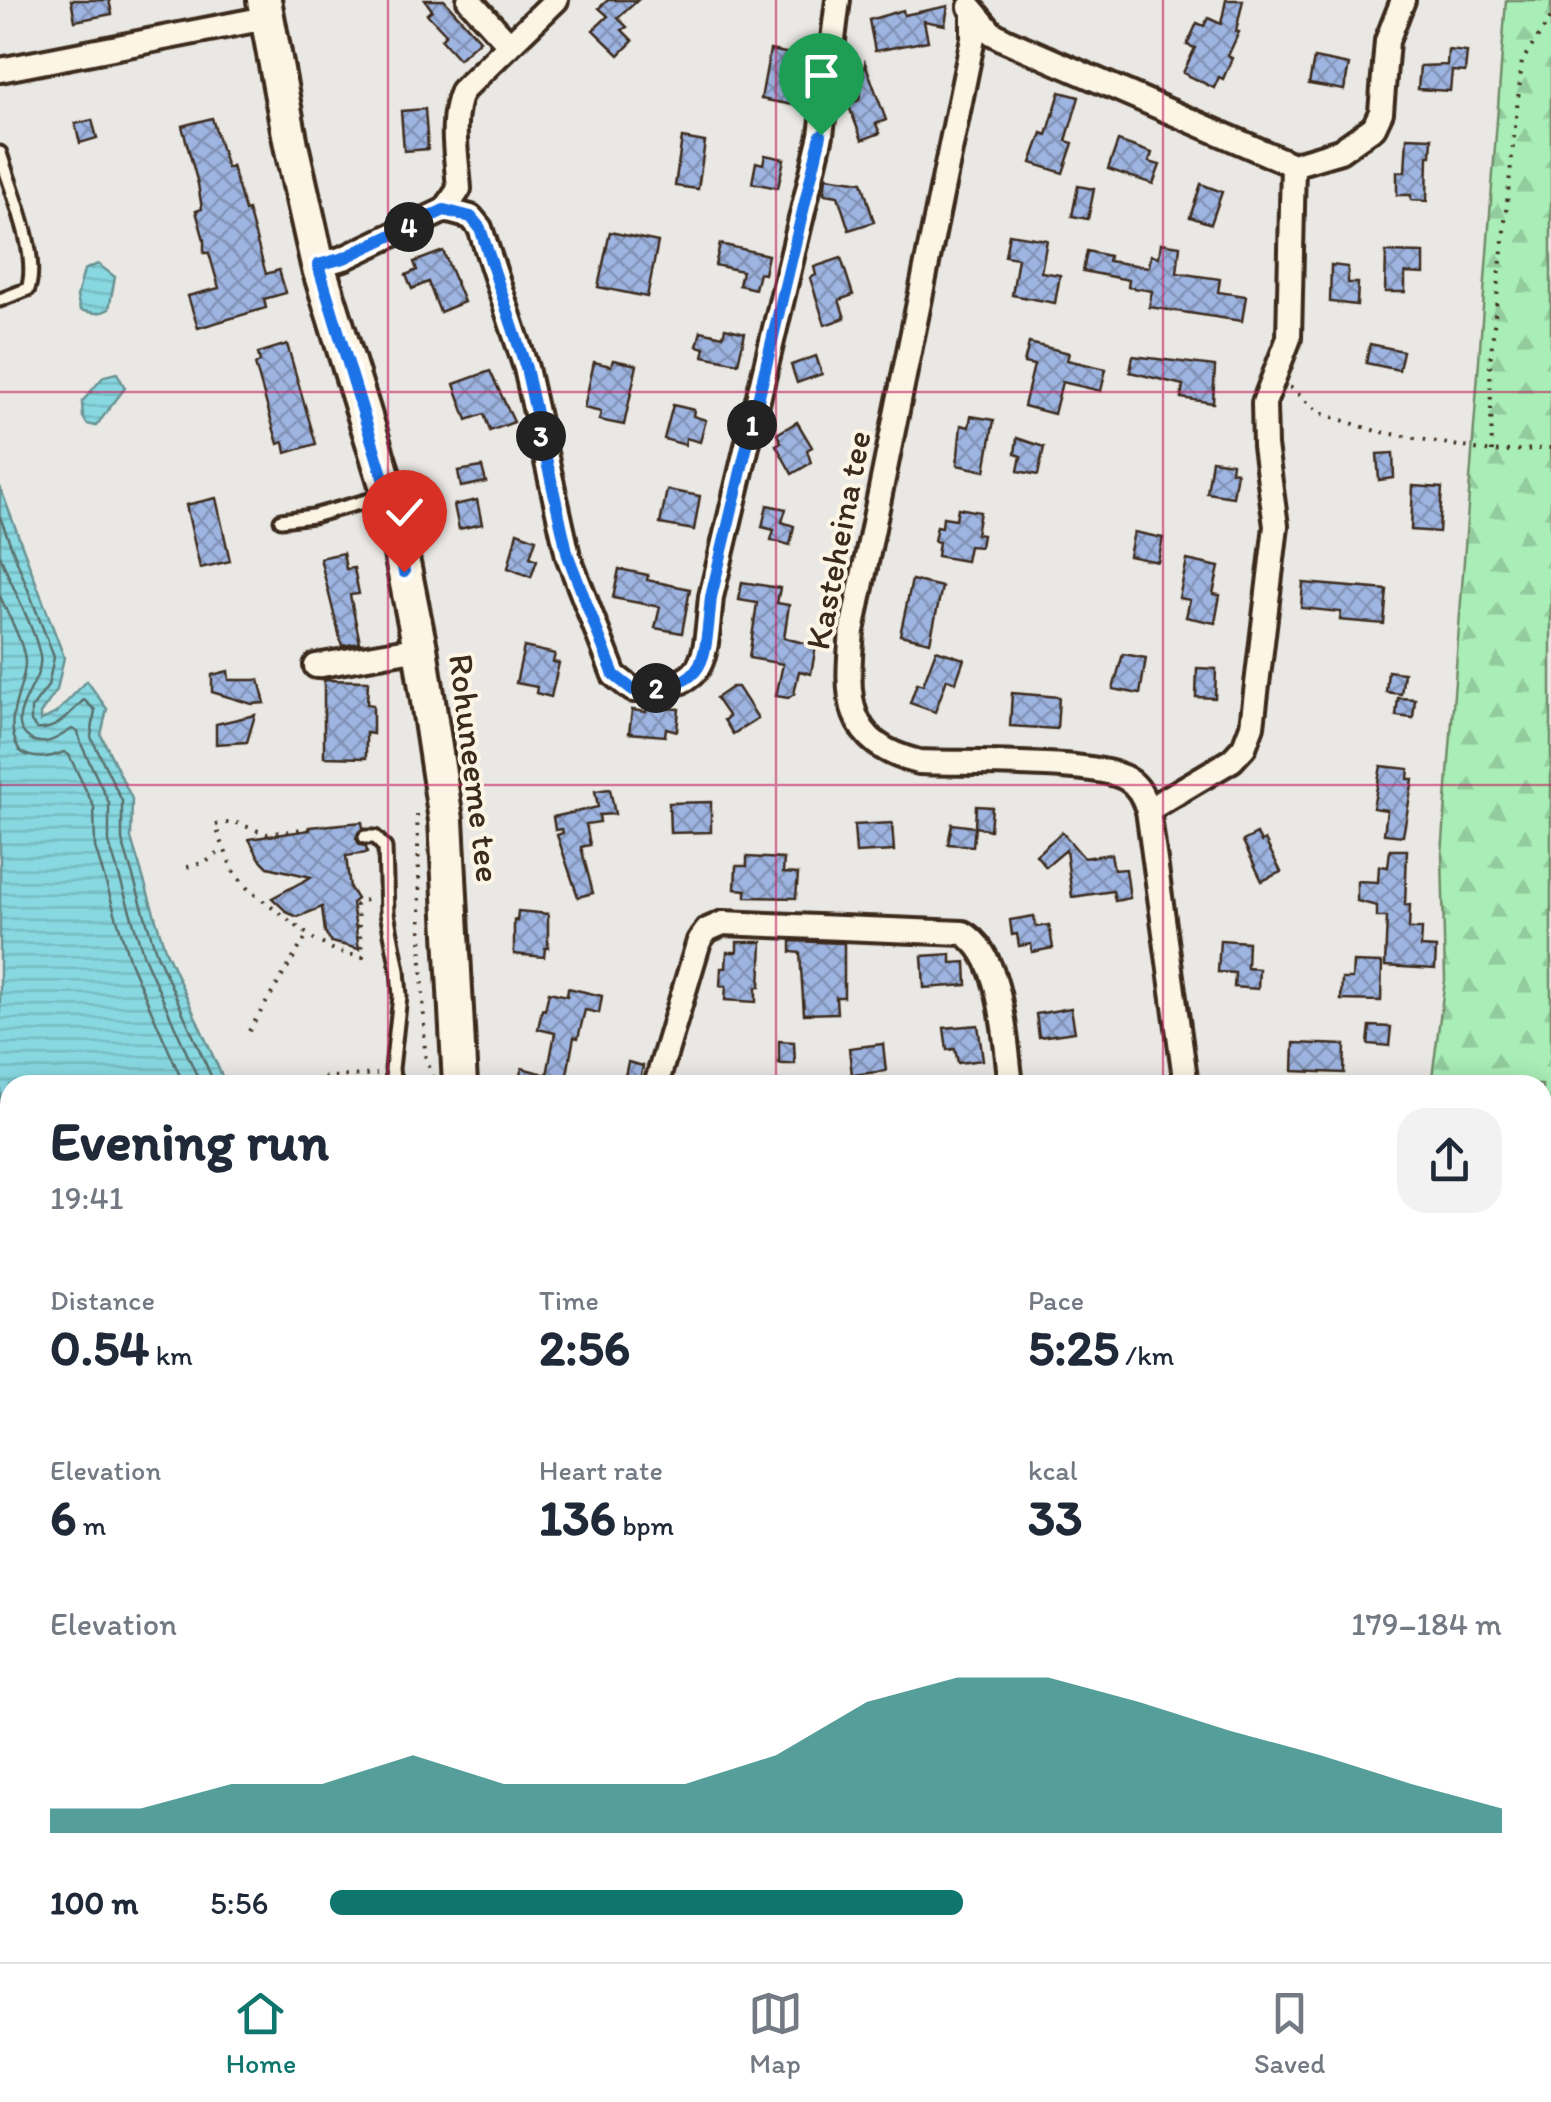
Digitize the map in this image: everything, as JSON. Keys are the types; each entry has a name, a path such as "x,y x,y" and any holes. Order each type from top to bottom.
{"street":[{"path":"470,0 508,44"},
{"path":"318,265 344,258 444,210 460,189 457,102 462,90 556,0"},
{"path":"444,210 471,217 480,228 526,368 568,556 614,675 633,690 677,686 691,678 706,647 711,597 821,135 838,0"},
{"path":"970,6 992,34 1293,165 1340,151 1374,128 1381,112 1387,41 1403,0"},
{"name":"Kasteheina tee","path":"970,6 974,38 852,631 848,679 856,723 870,742 892,756 919,762 1098,768 1128,779 1140,790 1148,810"},
{"path":"0,70 265,9"},
{"name":"Rohuneeme tee","path":"265,9 318,265 388,494 420,648 446,820 460,1075"},
{"path":"1185,1075 1148,810 1232,760 1244,748 1252,726 1276,526 1264,403 1289,338 1293,165"},
{"path":"316,666 420,648"},
{"path":"659,1075 699,941 707,930 723,922 963,932 976,940 994,976 1009,1075"}],"lane":[{"path":"0,152 26,238 32,276 28,289 0,300"},
{"path":"281,520 313,516 388,494"},
{"path":"364,837 375,837 385,848 388,924 398,970 399,1023 393,1075"}],"path":[{"path":"1492,452 1490,363 1522,61 1551,18"},
{"path":"1273,380 1296,390 1320,413 1376,431 1492,452 1551,448"},
{"path":"420,803 417,816 425,1055 431,1075"},
{"path":"310,828 267,834 226,822 216,825 233,871 242,883 332,950 362,957 356,905 386,890"},
{"path":"187,867 206,862 225,849"},
{"path":"249,1031 307,934"}],"green space":[{"path":"1506,0 1551,0 1551,1075 1432,1075 1445,980 1442,854"}],"water":[{"path":"98,264 115,277 109,309 95,313 80,310 77,297 84,270"},
{"path":"117,373 125,388 96,426 87,424 82,402 104,376"},
{"path":"0,487 64,657 57,690 40,714 40,721 56,713 87,681 107,709 101,735 132,799 131,838 165,949 222,1075 0,1075"}],"building":[{"path":"71,0 109,0 112,14 75,21"},
{"path":"425,0 444,0 480,40 459,59 441,39 446,34 427,14 432,10"},
{"path":"608,0 638,0 618,18 627,27 622,30 633,41 619,55 593,30 608,16 599,8"},
{"path":"1226,0 1243,0 1236,31 1239,32 1223,79 1219,77 1214,88 1183,73 1195,48 1187,45 1197,23 1204,26 1208,18 1221,24"},
{"path":"948,6 945,25 924,21 928,41 875,51 869,20 903,10 904,15"},
{"path":"770,50 796,55 794,68 800,69 793,105 761,99"},
{"path":"1448,50 1467,52 1465,72 1452,71 1450,91 1418,89 1420,66 1447,65"},
{"path":"1314,58 1349,65 1344,90 1309,84"},
{"path":"865,63 886,120 876,124 880,133 862,140 848,104 859,100"},
{"path":"1060,92 1079,97 1066,141 1073,143 1063,173 1031,163 1042,133 1047,135"},
{"path":"425,109 428,149 404,151 401,111"},
{"path":"212,118 227,168 232,166 245,211 248,210 266,274 279,270 286,293 264,299 266,308 198,328 188,296 219,288 209,253 204,253 196,211 202,209 198,184 182,126"},
{"path":"92,120 97,138 80,143 75,124"},
{"path":"1407,137 1432,138 1427,201 1397,195 1397,172 1405,172"},
{"path":"682,138 705,142 698,189 675,186"},
{"path":"1118,141 1152,153 1149,162 1160,165 1153,184 1108,169"},
{"path":"765,155 784,159 778,188 752,183 756,162 763,164"},
{"path":"826,177 862,182 874,222 849,230 838,196 824,194"},
{"path":"1201,184 1222,192 1211,224 1190,217"},
{"path":"1078,186 1094,189 1088,219 1072,216"},
{"path":"610,232 658,242 647,297 598,287"},
{"path":"1009,234 1047,240 1041,272 1060,275 1055,303 1012,295 1018,258 1005,256"},
{"path":"1161,243 1180,246 1177,273 1220,279 1218,292 1246,296 1242,321 1149,307 1152,291 1128,287 1129,280 1083,271 1087,251 1109,256 1108,261 1149,267 1151,255 1159,257"},
{"path":"720,244 768,255 764,274 759,273 755,289 739,285 742,271 715,265"},
{"path":"443,251 464,302 440,312 428,282 412,289 406,275 417,270 414,262"},
{"path":"1386,252 1424,253 1424,274 1405,273 1405,292 1385,292"},
{"path":"841,258 853,295 839,300 845,318 825,325 810,278 816,275 814,267"},
{"path":"1331,265 1348,267 1348,283 1358,283 1357,305 1330,302"},
{"path":"725,328 745,333 738,363 703,356 705,348 697,346 701,331 723,336"},
{"path":"1029,343 1069,353 1067,360 1106,369 1101,391 1062,382 1054,414 1024,406 1034,365 1024,363"},
{"path":"287,344 316,444 286,453 284,442 278,444 255,364 260,362 258,353"},
{"path":"1370,344 1403,351 1399,370 1366,363"},
{"path":"816,356 822,374 797,383 791,365"},
{"path":"1133,356 1215,366 1213,403 1181,398 1183,385 1130,372"},
{"path":"613,360 637,365 624,425 599,420 601,412 584,408 594,362 611,366"},
{"path":"490,371 514,422 490,431 484,414 467,420 454,384"},
{"path":"673,405 694,410 693,416 706,420 700,442 686,438 685,445 664,439"},
{"path":"971,416 994,420 985,471 957,465 961,425 969,427"},
{"path":"797,422 812,447 807,450 811,463 792,474 776,445 781,442 777,434"},
{"path":"1017,438 1044,447 1038,475 1018,471 1021,456 1015,454"},
{"path":"1393,453 1394,478 1379,480 1377,454"},
{"path":"1212,460 1232,463 1231,471 1237,472 1233,497 1207,493"},
{"path":"482,467 486,482 461,487 458,471"},
{"path":"1413,486 1442,488 1439,532 1411,530"},
{"path":"667,490 700,496 694,530 660,524"},
{"path":"216,498 230,561 200,568 186,505"},
{"path":"477,500 482,524 459,529 454,505"},
{"path":"767,505 786,509 782,522 794,526 790,545 771,540 774,530 762,527"},
{"path":"958,508 980,512 976,534 982,535 980,547 969,546 966,561 937,556 939,542 934,541 943,517 956,519"},
{"path":"517,532 536,539 530,557 537,560 531,577 508,568"},
{"path":"1134,532 1163,538 1158,562 1129,556"},
{"path":"343,553 346,569 354,568 359,594 350,595 360,643 342,646 320,558"},
{"path":"1187,560 1219,567 1213,594 1220,595 1215,623 1186,617 1190,600 1179,598"},
{"path":"619,569 690,589 682,633 655,628 660,607 613,598"},
{"path":"912,580 942,587 930,642 900,635"},
{"path":"742,582 780,588 777,603 789,605 784,638 816,646 811,674 799,671 794,694 788,698 776,696 783,664 749,658 757,603 739,600"},
{"path":"1303,583 1387,590 1384,624 1340,620 1341,612 1301,608"},
{"path":"524,647 555,654 553,662 559,663 551,697 536,693 537,687 516,683"},
{"path":"936,650 964,659 956,682 947,679 935,712 910,703 917,683 923,685"},
{"path":"1123,654 1146,658 1140,694 1113,689"},
{"path":"1197,668 1216,669 1215,698 1196,697"},
{"path":"228,671 229,680 259,680 265,703 252,704 212,692 212,675"},
{"path":"1388,671 1404,673 1401,694 1386,692"},
{"path":"324,680 368,681 367,704 373,705 373,734 366,733 366,758 324,757"},
{"path":"738,687 758,718 733,734 724,720 729,717 716,698"},
{"path":"1012,693 1059,697 1057,729 1010,726"},
{"path":"1398,698 1415,699 1413,718 1396,716"},
{"path":"647,707 679,709 677,731 666,728 665,736 629,733 632,710 646,712"},
{"path":"255,715 247,742 216,744 216,724"},
{"path":"1381,766 1409,769 1408,779 1413,779 1403,836 1384,834 1387,810 1373,808"},
{"path":"610,789 615,814 599,815 600,822 586,824 590,845 581,847 593,893 578,897 557,835 563,833 562,829 555,830 553,817 598,807 595,791"},
{"path":"711,802 711,832 670,833 669,803"},
{"path":"976,806 992,807 990,830 975,827"},
{"path":"362,822 363,828 356,838 366,846 367,853 346,856 350,888 357,899 352,903 359,949 331,942 325,932 322,907 298,917 272,898 311,877 268,867 249,839"},
{"path":"892,823 894,851 856,853 854,825"},
{"path":"952,824 975,827 973,846 948,844"},
{"path":"1062,832 1084,858 1111,854 1114,870 1126,869 1130,898 1115,901 1113,891 1072,897 1066,850 1046,867 1036,855"},
{"path":"1257,834 1261,842 1265,840 1281,872 1262,881 1243,841"},
{"path":"1390,850 1407,850 1405,905 1410,905 1409,929 1422,929 1421,947 1436,948 1435,969 1385,966 1387,917 1377,917 1377,906 1357,901 1357,881 1378,882 1379,866 1388,867"},
{"path":"747,857 784,859 783,873 798,874 796,898 746,897 746,890 735,889 736,866 747,866"},
{"path":"518,911 548,914 548,948 544,957 514,954 514,920 517,921"},
{"path":"1034,916 1036,927 1049,925 1053,948 1032,952 1031,944 1019,946 1017,934 1012,935 1010,920"},
{"path":"1220,940 1248,942 1247,968 1259,969 1258,989 1234,987 1235,973 1218,972"},
{"path":"791,941 844,943 844,997 836,997 837,1013 804,1014 800,953 791,952"},
{"path":"737,942 762,942 756,1002 725,1000 726,986 720,986 727,952 737,952"},
{"path":"951,954 951,963 966,962 967,985 924,988 922,956"},
{"path":"1353,962 1382,963 1381,1001 1341,1000 1342,979 1352,979"},
{"path":"568,988 602,996 599,1013 585,1010 578,1038 574,1037 567,1075 547,1075 555,1033 538,1029 542,1009 545,1010 549,992 567,996"},
{"path":"1071,1008 1075,1032 1039,1037 1036,1014"},
{"path":"978,1025 983,1060 958,1063 955,1049 947,1050 944,1028"},
{"path":"1370,1026 1391,1027 1389,1046 1368,1044"},
{"path":"779,1041 794,1042 795,1064 779,1064"},
{"path":"1294,1043 1345,1045 1344,1073 1293,1071"},
{"path":"883,1044 886,1071 852,1075 849,1048"},
{"path":"628,1062 643,1066 641,1075 625,1075"},
{"path":"522,1068 547,1075 520,1075"}],"route":[{"path":"404,572 388,494 318,265 344,258 444,210 471,217 480,228 526,368 568,556 614,675 633,690 677,686 691,678 706,647 711,597 821,135"}]}
